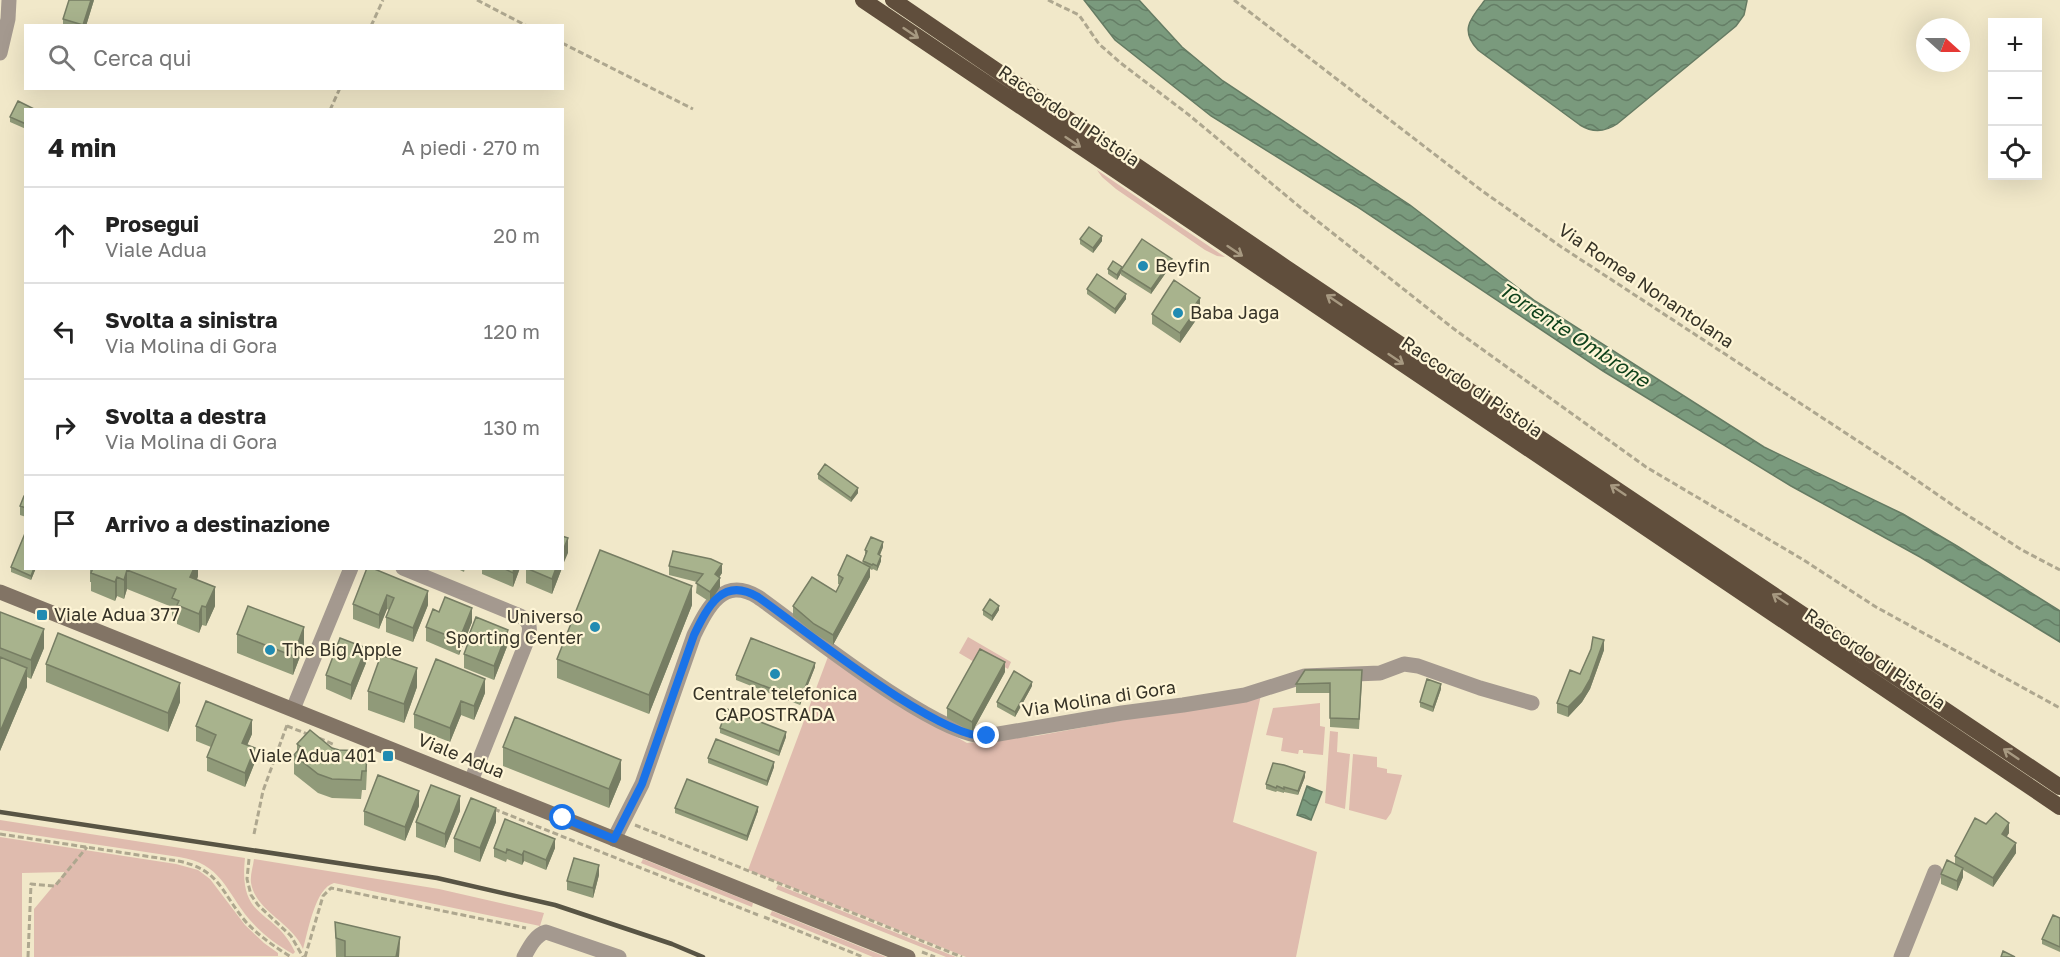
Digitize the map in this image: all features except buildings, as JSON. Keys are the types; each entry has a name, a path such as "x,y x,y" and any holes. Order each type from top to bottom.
{"highway":[{"name":"Raccordo di Pistoia","path":"862,0 2060,807"},
{"name":"Raccordo di Pistoia","path":"893,0 1285,267 2060,787"}],"main road":[{"name":"Viale Adua","path":"0,592 908,957"}],"street":[{"path":"0,53 8,19 9,0"},
{"path":"293,709 350,570"},
{"path":"409,570 520,616 529,624 528,638 471,781"},
{"name":"Via Molina di Gora","path":"614,839 642,784 694,635 706,613 722,593 733,589 747,591 758,597 905,701 951,727 976,736 1245,695 1305,676 1380,673 1404,664 1418,666 1532,703"},
{"path":"1901,957 1935,873"},
{"path":"524,957 542,933 551,933 619,957"}],"path":[{"path":"372,24 383,0"},
{"path":"477,0 523,24"},
{"path":"1048,0 1079,15 1098,44 1454,329 1646,467 1802,559 1876,607 2060,708"},
{"name":"Via Romea Nonantolana","path":"1234,0 1481,190 1560,246 1964,513 2022,550 2060,570"},
{"path":"564,44 693,109"},
{"path":"331,108 339,90"},
{"path":"254,834 263,791 293,709"},
{"path":"287,726 342,747"},
{"path":"491,808 863,957"},
{"path":"622,822 651,831 962,957"},
{"path":"0,834 178,861 203,869 216,879 238,912 253,929 291,957"},
{"path":"28,957 31,884 55,885 87,847"},
{"path":"249,859 247,879 251,895 258,905 291,936 304,957"},
{"path":"304,957 321,900 332,888 542,933"}],"shaded area":[{"path":"1097,170 1225,257 1205,250 1116,189"},
{"path":"968,637 1011,662 1008,669 982,654 976,663 959,653"},
{"path":"829,654 903,707 967,743 1036,736 1261,695 1233,822 1317,852 1296,957 966,957 748,870"},
{"path":"1320,703 1320,726 1325,727 1323,755 1303,753 1303,750 1299,750 1298,754 1281,751 1283,738 1266,735 1273,708"},
{"path":"1330,731 1338,732 1337,752 1350,754 1345,809 1325,803"},
{"path":"1353,754 1377,757 1377,767 1387,769 1387,773 1402,775 1391,813 1386,820 1349,810"},
{"path":"0,820 245,858 244,879 252,904 287,938 295,952 293,954 287,951 259,930 214,872 193,860 0,830"},
{"path":"0,837 176,864 198,870 210,879 245,925 278,953 278,956 34,957 34,909 65,872 22,873 22,957 0,957"},
{"path":"254,859 439,889 544,913 540,926 334,883 327,887 317,902 303,949 291,931 267,910 254,893 251,874"},
{"path":"643,859 753,903 752,907 641,863"},
{"path":"778,885 956,957 946,957 776,889"},
{"path":"772,911 886,957 873,957 770,915"}],"water":[{"name":"Torrente Ombrone","path":"1084,0 1139,0 1182,47 1223,81 1410,205 1535,301 1764,447 1903,514 2060,611 2060,642 1920,557 1791,486 1603,371 1356,206 1211,116 1115,40"},
{"path":"1485,0 1747,1 1744,15 1736,26 1617,124 1599,131 1580,125 1478,50 1472,43 1468,30 1472,18"},
{"path":"1307,786 1322,792 1311,820 1297,815"}],"railway":[{"path":"0,812 437,878 555,905 672,944 703,957"}],"place":[{"name":"Beyfin","path":"1143,266"},
{"name":"Baba Jaga","path":"1178,313"},
{"name":"Viale Adua 377","path":"42,615"},
{"name":"Universo Sporting Center","path":"595,627"},
{"name":"The Big Apple","path":"270,650"},
{"name":"Centrale telefonica CAPOSTRADA","path":"775,674"},
{"name":"Viale Adua 401","path":"388,756"}],"route":[{"path":"563,818 614,839 642,784 687,652 700,622 722,593 733,589 747,591 758,597 920,710 964,733 987,736"}]}
